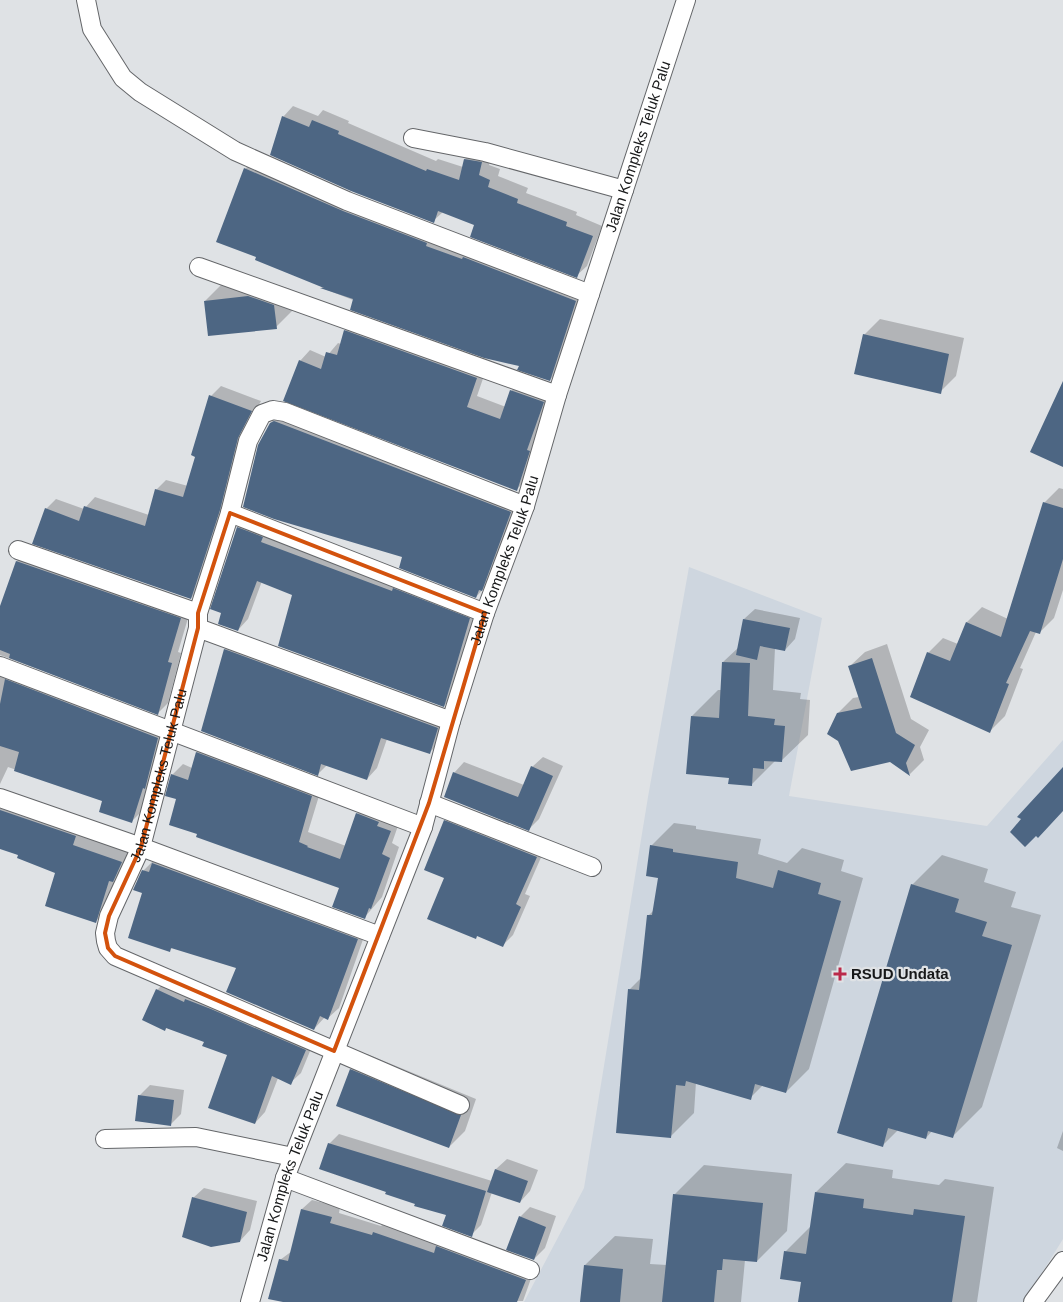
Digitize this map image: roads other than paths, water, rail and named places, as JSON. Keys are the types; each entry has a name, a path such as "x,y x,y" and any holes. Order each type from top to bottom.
{"street":[{"path":"86,0 92,28 102,48 123,78 140,92 235,151 347,201 590,294"},
{"name":"Jalan Kompleks Teluk Palu","path":"250,1302 285,1178 423,827 451,721 485,614 525,506 557,395 686,0"},
{"path":"413,138 485,152 624,190"},
{"path":"199,267 557,395"},
{"name":"Jalan Kompleks Teluk Palu","path":"334,1051 110,952 105,933 109,916 141,846 172,732 198,621 230,513 248,441 262,414 273,410 313,422 525,506"},
{"path":"230,513 485,614"},
{"path":"18,550 451,721"},
{"path":"0,666 423,827"},
{"path":"0,798 141,846 380,936"},
{"path":"429,803 592,867"},
{"path":"334,1051 460,1105"},
{"path":"106,1139 196,1137 293,1157"},
{"path":"285,1178 530,1270"},
{"path":"1033,1302 1063,1262"}],"place":[{"name":"RSUD Undata","path":"840,974"}]}
